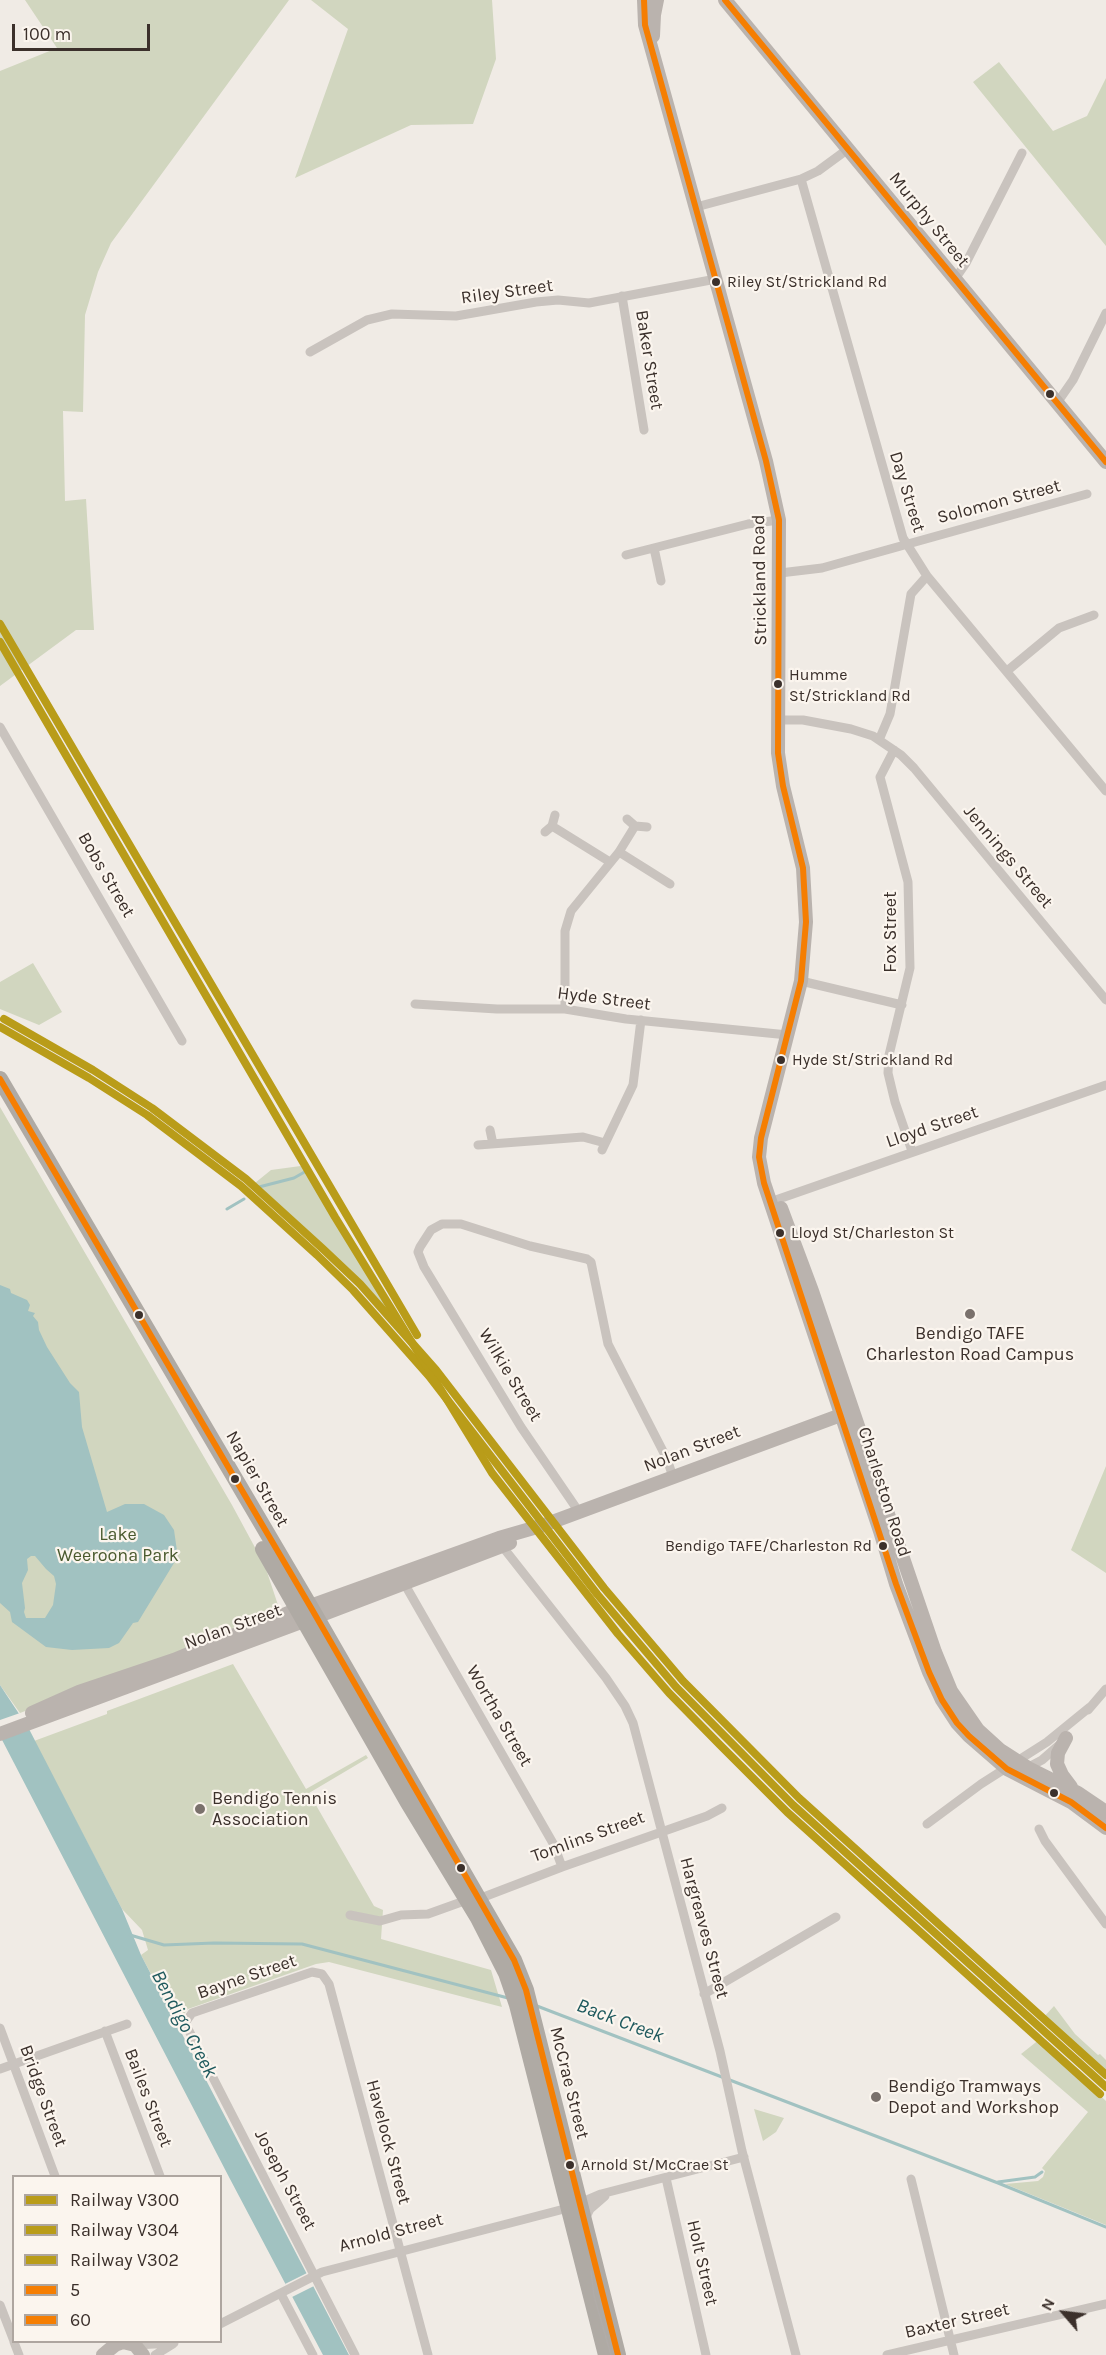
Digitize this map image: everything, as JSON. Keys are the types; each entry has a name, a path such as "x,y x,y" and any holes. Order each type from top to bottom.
{"highway":[{"name":"Napier Street","path":"0,1079 112,1277"},
{"name":"Napier Street","path":"0,1092 112,1277 474,1899"},
{"name":"McCrae Street","path":"474,1899 514,1960 525,2013 574,2205 606,2355"},
{"name":"McCrae Street","path":"574,2205 585,2226 618,2355"}],"street":[{"name":"Strickland Road","path":"644,0 645,26 770,472 779,520 777,720 779,762 805,882 806,922 801,981 766,1118 767,1161 774,1200"},
{"name":"Strickland Road","path":"653,50 657,0"},
{"name":"Murphy Street","path":"725,0 1106,462"},
{"path":"696,207 801,179 818,171 848,149"},
{"path":"955,279 966,263 1022,153"},
{"name":"Day Street","path":"801,179 897,523 906,545 927,576 1106,791"},
{"name":"Riley Street","path":"310,352 367,320 386,315 456,316 536,302 558,300 589,303 716,279"},
{"name":"Baker Street","path":"622,296 644,430"},
{"path":"1057,403 1073,380 1106,313"},
{"name":"Solomon Street","path":"780,573 816,570 1086,494"},
{"path":"626,555 748,524 779,520"},
{"path":"654,548 661,581"},
{"path":"879,740 890,714 911,594 927,576"},
{"path":"1007,671 1059,628 1095,615"},
{"name":"Jennings Street","path":"777,720 831,724 860,731 894,750 914,768 1106,1000"},
{"name":"Bobs Street","path":"0,727 182,1041"},
{"name":"Fox Street","path":"894,750 880,777 903,861 909,894 910,968 889,1055 888,1073 895,1102 912,1151"},
{"path":"555,815 549,829 610,862"},
{"path":"565,1009 565,931 568,917 574,905 619,852 631,822 647,827"},
{"path":"619,852 670,884"},
{"path":"801,981 902,1005"},
{"name":"Hyde Street","path":"415,1004 497,1009 565,1009 641,1020 788,1035"},
{"path":"478,1145 583,1137 604,1146 633,1085 641,1020"},
{"name":"Lloyd Street","path":"774,1200 1106,1085"},
{"path":"490,1130 493,1144"},
{"name":"Charleston Road","path":"774,1200 872,1488 951,1691 978,1730 1016,1767"},
{"name":"Wilkie Street","path":"579,1512 517,1419 424,1267 418,1252 431,1230 442,1224 454,1222 530,1246 590,1260 608,1344 674,1477"},
{"name":"Nolan Street","path":"0,1734 30,1718 307,1613 847,1413"},
{"name":"Hargreaves Street","path":"500,1542 606,1678 625,1706 639,1739 796,2355"},
{"name":"Wortha Street","path":"402,1578 554,1845 562,1867"},
{"path":"927,1824 981,1784 1016,1767 1049,1755 1106,1689"},
{"path":"1016,1767 1090,1707"},
{"name":"Nolan Street","path":"0,1725 30,1718"},
{"path":"1066,1738 1058,1753 1057,1764 1062,1775 1075,1791"},
{"path":"1016,1767 1075,1791 1106,1812"},
{"path":"1016,1767 1071,1802 1106,1828"},
{"name":"Tomlins Street","path":"474,1899 662,1832 722,1808"},
{"path":"1039,1829 1045,1841 1106,1923"},
{"path":"350,1915 380,1921 401,1915 428,1914 474,1899"},
{"path":"704,1994 836,1917"},
{"name":"Bayne Street","path":"186,2021 192,2013 305,1973 322,1974"},
{"name":"Havelock Street","path":"322,1974 329,1984 428,2355"},
{"name":"Joseph Street","path":"186,2021 188,2030 355,2355"},
{"path":"0,2069 127,2024"},
{"name":"Bridge Street","path":"0,2028 55,2175"},
{"name":"Bailes Street","path":"105,2031 159,2175"},
{"name":"Arnold Street","path":"222,2323 314,2276 574,2205 596,2196 744,2157"},
{"name":"Holt Street","path":"666,2178 706,2355"},
{"path":"911,2179 954,2355"},
{"path":"585,2226 586,2216 590,2209 612,2192"},
{"path":"284,2292 313,2355"},
{"name":"Baxter Street","path":"887,2355 1106,2304"},
{"path":"0,2305 12,2336"},
{"path":"104,2352 119,2343 135,2346 166,2343"},
{"path":"155,2355 174,2343"}],"green space":[{"path":"25,0 289,0 111,243 98,272 85,315 83,412 63,411 65,501 86,499 94,630 76,630 0,686 0,71 57,48"},
{"path":"311,0 492,0 496,59 473,124 411,125 295,178 348,29"},
{"path":"999,62 1053,131 1087,116 1106,78 1106,246 973,82"},
{"path":"33,963 62,1012 39,1025 0,1009 0,982"},
{"name":"Lake Weeroona Park","path":"0,1107 232,1505 265,1566 280,1611 20,1713 0,1685"},
{"path":"308,1165 348,1236 404,1324 393,1322 345,1270 296,1224 250,1187 271,1170"},
{"path":"1106,1466 1106,1573 1071,1550"},
{"name":"Bendigo Tennis Association","path":"233,1664 306,1789 366,1755 368,1758 309,1793 374,1906 383,1910 381,1939 491,1970 502,2007 329,1962 316,1964 188,2009 177,2023 141,1955 148,1950 142,1930 122,1909 34,1741"},
{"path":"1054,2006 1075,2034 1106,2060 1106,2075 1043,2018"},
{"path":"1040,2039 1106,2101 1106,2225 1005,2184 1038,2181 1043,2177 1045,2171 1042,2168 1088,2112 1021,2054"},
{"path":"754,2109 784,2118 776,2132 763,2141"}],"water":[{"path":"0,1285 27,1300 30,1305 28,1311 35,1313 33,1316 38,1322 47,1347 70,1383 79,1392 82,1427 107,1512 125,1504 144,1504 164,1515 174,1530 177,1551 174,1563 138,1622 133,1623 119,1643 109,1648 72,1650 46,1647 12,1622 10,1612 0,1603","holes":["35,1556 54,1576 56,1584 53,1605 45,1618 26,1618 24,1612 22,1583 28,1570 27,1559"]},
{"path":"0,1685 29,1729 122,1909 141,1955 349,2355 323,2355 230,2179 0,1736"}],"pier":[{"path":"20,1713 29,1729 0,1736 0,1720"},
{"path":"309,2272 316,2285 292,2297 285,2284"}],"waterway":[{"path":"255,1188 294,1178 308,1170"},
{"path":"227,1209 244,1199"},
{"name":"Back Creek","path":"130,1935 164,1945 302,1944 508,1998"},
{"name":"Back Creek","path":"537,2006 998,2183 1106,2227"},
{"path":"998,2182 1035,2177 1042,2172"}],"tram line":[{"path":"591,2271 594,2296 611,2355"}],"rail line":[{"name":"V300","path":"0,624 417,1335"},
{"name":"V304","path":"0,642 335,1217 492,1473 618,1634 669,1693 787,1812 1100,2094"},
{"name":"V302","path":"4,1019 93,1070 152,1108 246,1179 360,1284 436,1370 604,1588 683,1681 799,1798 1106,2075"},
{"name":"V300","path":"0,1027 89,1078 147,1115 241,1186 317,1255 353,1290 429,1376 597,1594 676,1687 793,1805 1106,2087"}],"transit line":[{"name":"60","path":"644,0 645,25 766,461 779,520 778,753 783,786 803,868 806,922 801,981 761,1138 759,1157 764,1183 896,1584 942,1700 957,1723 969,1736 1007,1769 1071,1802 1106,1828"},
{"name":"60","path":"725,0 1106,462"},
{"name":"5","path":"0,1079 310,1606 514,1960 526,1990 618,2355"}],"place":[{"name":"Riley St/Strickland Rd","path":"716,282"},
{"name":"Humme St/Strickland Rd","path":"778,684"},
{"name":"Hyde St/Strickland Rd","path":"781,1060"},
{"name":"Lloyd St/Charleston St","path":"780,1233"},
{"name":"Bendigo TAFE Charleston Road Campus","path":"970,1314"},
{"name":"Bendigo TAFE/Charleston Rd","path":"883,1546"},
{"name":"Bendigo Tennis Association","path":"200,1809"},
{"name":"Bendigo Tramways Depot and Workshop","path":"876,2097"},
{"name":"Arnold St/McCrae St","path":"570,2165"}],"water label":[{"name":"Bendigo Creek","path":"184,2024"}]}
